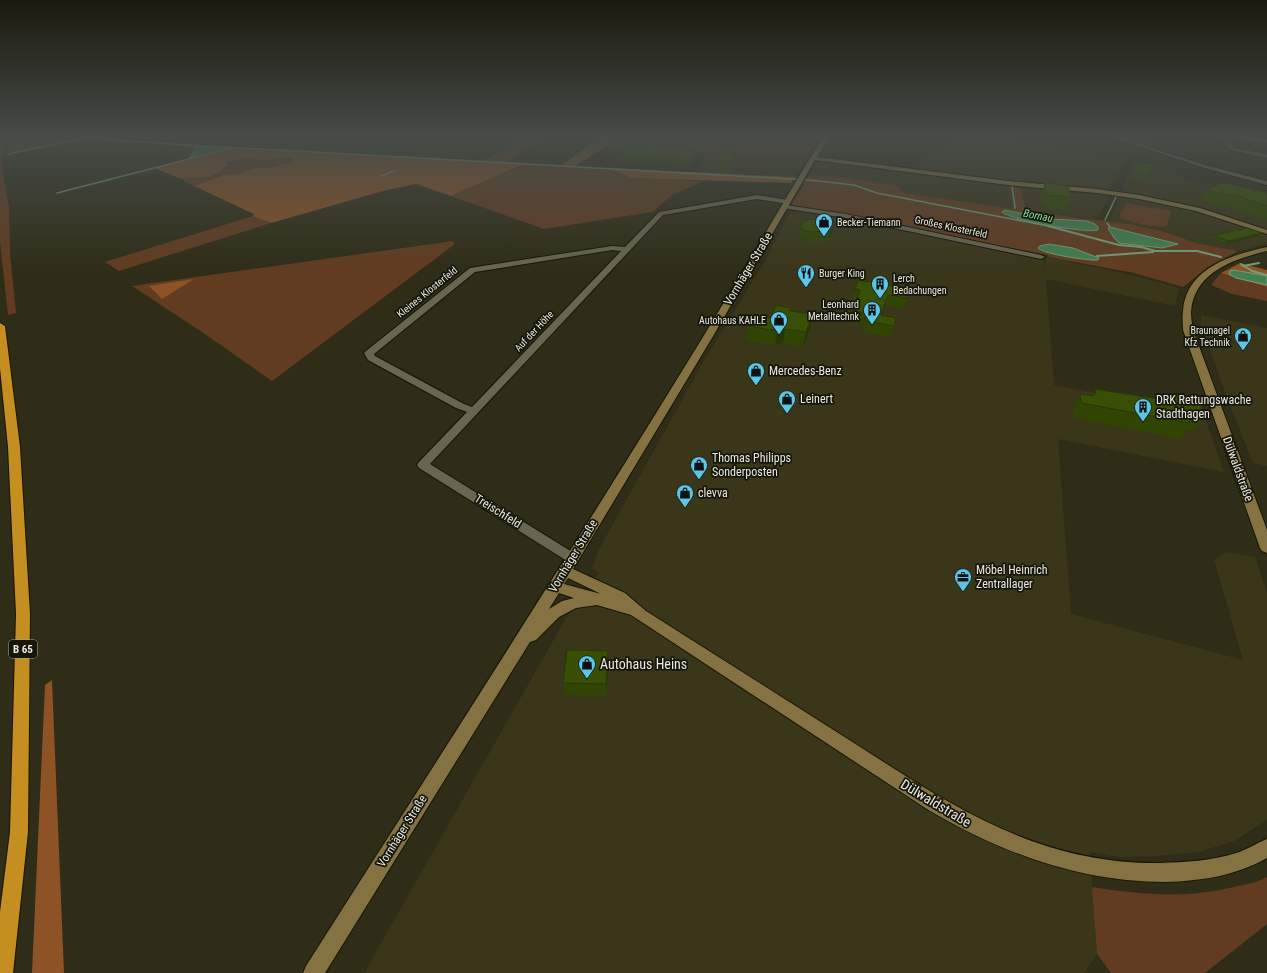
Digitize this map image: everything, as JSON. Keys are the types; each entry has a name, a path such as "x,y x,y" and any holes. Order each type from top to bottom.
{"highway":[{"name":"B 65","path":"0,326 14,447 24,614 19,832 3,973"}],"main road":[{"name":"Vornhäger Straße","path":"313,973 515,653 672,396 800,180"},
{"path":"988,180 1097,191 1139,197 1198,210 1267,232"},
{"name":"Dülwaldstraße","path":"1267,249 1249,253 1230,260 1205,274 1191,292 1187,303 1186,317 1188,330 1267,548"},
{"name":"Dülwaldstraße","path":"564,571 620,597 642,615 936,805 979,828 1017,845 1055,858 1098,868 1147,873 1196,871 1241,860 1267,848"},
{"name":"Dülwaldstraße","path":"555,586 599,599 642,615"},
{"path":"515,653 552,614 562,607 578,601 599,599"}],"street":[{"path":"1257,180 1267,183"},
{"name":"Großes Klosterfeld","path":"661,213 757,197 1041,257"},
{"name":"Auf der Höhe","path":"423,465 625,249 661,213"},
{"name":"Kleines Klosterfeld","path":"474,411 460,406 371,358 369,354 473,270 612,248 625,249"},
{"name":"Treischfeld","path":"423,465 572,558"}],"shaded area":[{"path":"0,180 4,180 9,207 10,253 16,313 8,315 0,242"},
{"path":"184,180 209,180 194,186"},
{"path":"209,180 486,180 451,196 416,184 383,191 271,223 253,216 254,214 194,186"},
{"path":"486,180 703,181 671,196 652,212 544,229 451,196"},
{"path":"709,180 793,180 791,183"},
{"path":"806,180 866,180 900,186 900,190 905,193 1014,209 1012,187 1020,188 1026,211 1129,224 1162,231 1196,243 1238,251 1208,267 1183,287 1134,273 1048,257 1048,255 791,206"},
{"path":"854,180 963,180 1012,187 1014,209 905,193 900,190 900,187"},
{"path":"1011,180 1114,180 1109,189"},
{"path":"1126,180 1192,180 1267,201 1267,244 1238,251 1196,243 1149,228 1109,221"},
{"path":"1020,188 1110,196 1097,219 1094,219 1026,211"},
{"path":"1127,203 1171,211 1167,226 1143,225 1120,218 1120,214"},
{"path":"1004,210 1052,219 1087,221 1095,224 1098,227 1098,230 1078,230 1048,226 1008,215 1002,212"},
{"path":"797,211 874,224 1040,259 1044,260 1045,269 1046,257 1136,276 1179,288 1175,306 1046,279 1054,385 1203,413 1224,472 1058,439 1071,614 1243,660 1214,560 1226,552 1255,557 1267,593 1267,820 1234,841 1199,852 1156,856 1119,857 1090,852 1097,954 1084,973 364,973 566,618 599,573 592,568 599,549 705,359 765,261 790,213"},
{"path":"253,216 271,223 119,271 105,262"},
{"path":"1110,227 1178,244 1162,248 1119,243 1108,228"},
{"path":"453,241 455,244 272,381 202,332 132,286"},
{"path":"1049,244 1073,248 1099,258 1098,260 1093,260 1066,257 1048,253 1038,248"},
{"path":"1240,263 1267,270 1267,287 1221,273"},
{"path":"1234,270 1267,276 1267,285 1236,278 1229,274 1230,271"},
{"path":"1221,273 1267,287 1267,301 1232,294 1211,285"},
{"path":"194,279 162,299 149,286"},
{"path":"1201,315 1267,328 1267,466 1253,463 1201,326"},
{"path":"52,680 64,973 32,973 45,685"},
{"path":"1267,877 1267,924 1205,973 1111,973 1097,954 1092,887 1147,894 1201,893 1253,883"}],"building":[{"path":"1223,182 1267,193 1267,206 1236,195 1222,194 1206,190"},
{"path":"1045,183 1068,186 1071,197 1047,195"},
{"path":"811,219 835,222 830,231 810,232 800,228 804,222"},
{"path":"1248,228 1261,233 1228,241 1214,235"},
{"path":"858,280 909,288 907,298 888,295 881,315 896,318 894,326 865,321 867,313 853,311 860,290 855,289"},
{"path":"776,305 791,308 790,311 813,314 806,332 785,329 777,331 748,326 754,317 770,318"},
{"path":"1095,389 1171,401 1170,399 1174,400 1172,393 1198,397 1204,416 1187,412 1190,423 1081,403 1080,394 1094,396 1094,393 1096,394"},
{"name":"Autohaus Heins","path":"567,650 608,651 606,684 563,683"}],"waterway":[{"path":"57,193 106,180"},
{"name":"Bornau","path":"813,180 854,185 877,193 1048,226"},
{"path":"1012,187 1015,208"},
{"path":"1105,220 1116,197"},
{"path":"1107,223 1110,227"},
{"name":"Bornau","path":"1048,226 1053,227"},
{"name":"Bornau","path":"1048,226 1119,245 1141,247 1155,251 1197,251 1221,257"},
{"path":"1097,256 1153,252"},
{"path":"1244,266 1259,263"},
{"name":"Bornau","path":"1244,266 1252,271 1267,275"}],"place":[{"name":"Becker-Tiemann","path":"824,237"},
{"name":"Burger King","path":"806,288"},
{"name":"Lerch Bedachungen","path":"880,299"},
{"name":"Leonhard Metalltechnk","path":"872,325"},
{"name":"Autohaus KAHLE","path":"779,335"},
{"name":"Braunagel Kfz Technik","path":"1243,351"},
{"name":"Mercedes-Benz","path":"756,386"},
{"name":"Leinert","path":"787,414"},
{"name":"DRK Rettungswache Stadthagen","path":"1143,422"},
{"name":"Thomas Philipps Sonderposten","path":"699,480"},
{"name":"clevva","path":"685,508"},
{"name":"Möbel Heinrich Zentrallager","path":"963,592"},
{"name":"Autohaus Heins","path":"587,679"}]}
